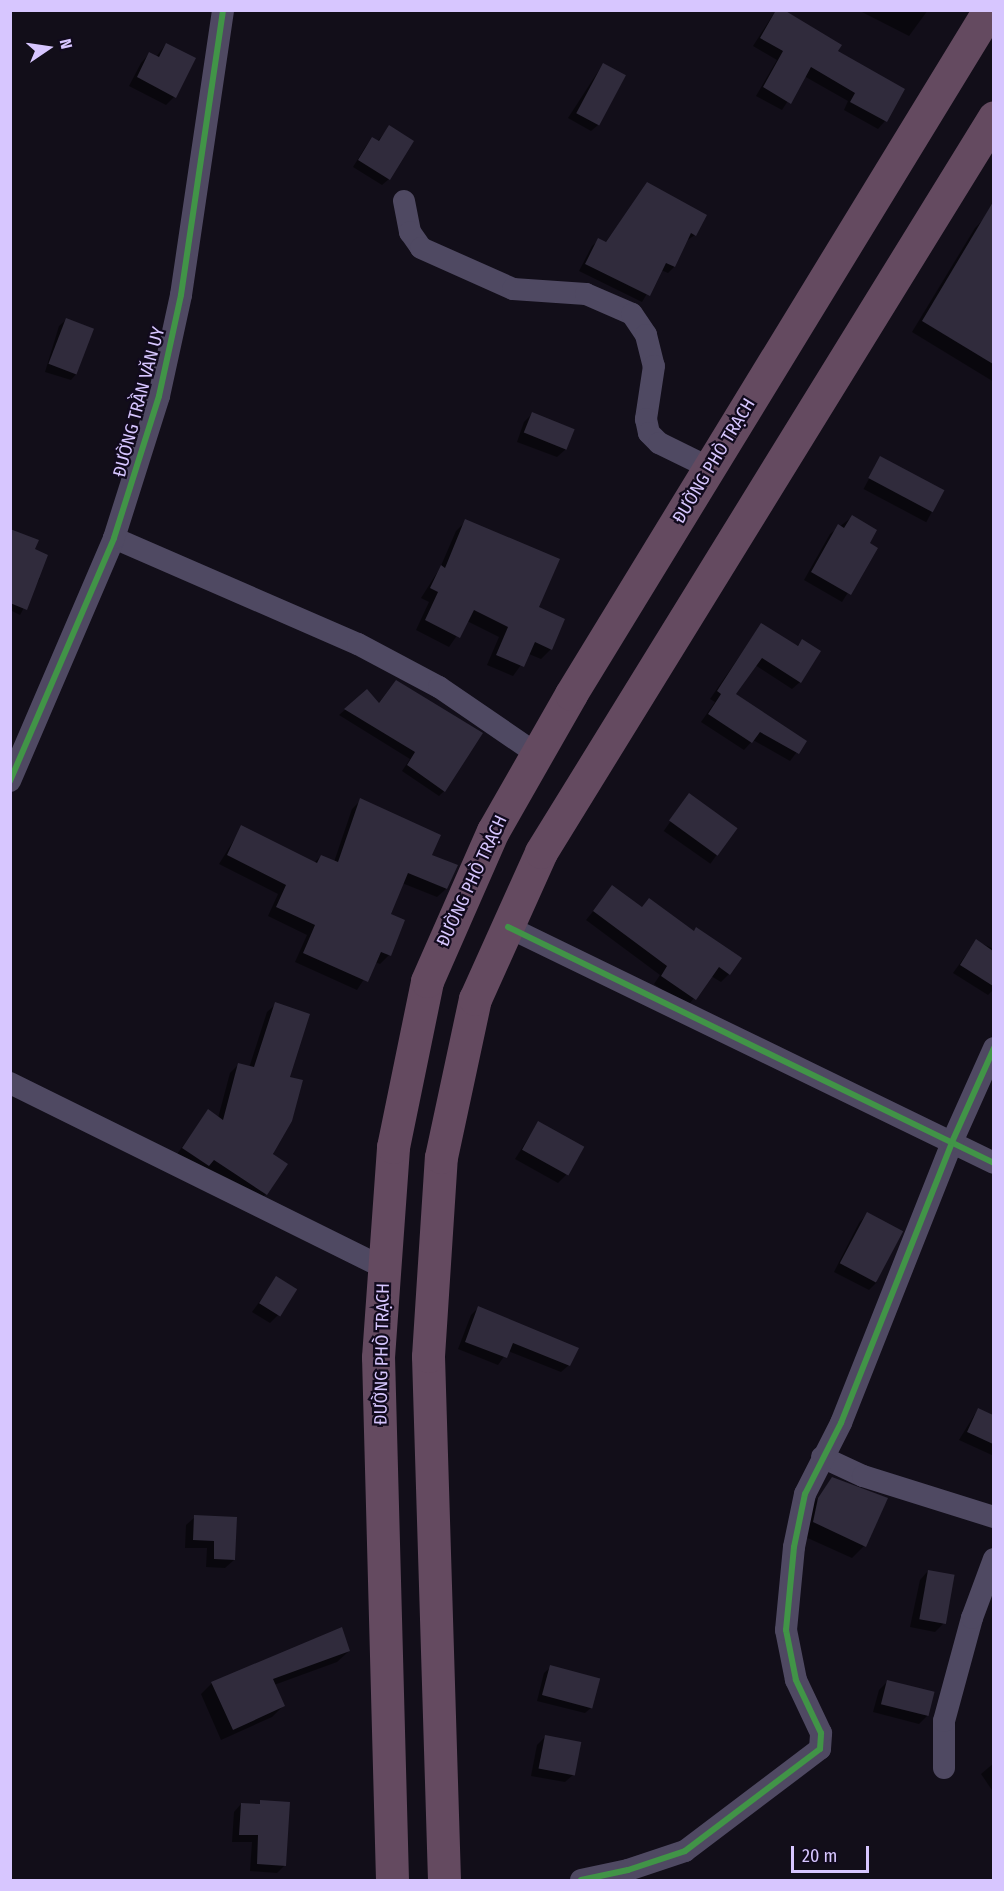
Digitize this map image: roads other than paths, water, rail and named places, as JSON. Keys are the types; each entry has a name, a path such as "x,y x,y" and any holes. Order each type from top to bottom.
{"highway":[{"name":"ĐƯỜNG PHÒ TRẠCH","path":"392,1881 378,1357 393,1147 427,981 493,831 537,754 989,10"},
{"path":"444,1881 428,1344 441,1157 475,999 541,852 993,117"}],"street":[{"name":"ĐƯỜNG TRẦN VĂN UY","path":"10,781 114,538 142,455 174,333 223,10"},
{"path":"404,201 410,232 421,248 513,289 586,294 632,314 646,335 654,366 646,419 649,433 658,443 710,468"},
{"path":"114,538 358,644 439,687 537,754"},
{"path":"508,927 993,1162"},
{"path":"581,1881 628,1870 685,1851 820,1749 820,1733 796,1680 786,1630 805,1494 822,1457 841,1424 952,1142 993,1048"},
{"path":"10,1083 384,1268"},
{"path":"822,1457 863,1476 993,1517"},
{"path":"944,1768 944,1721 972,1618 993,1560"}]}
